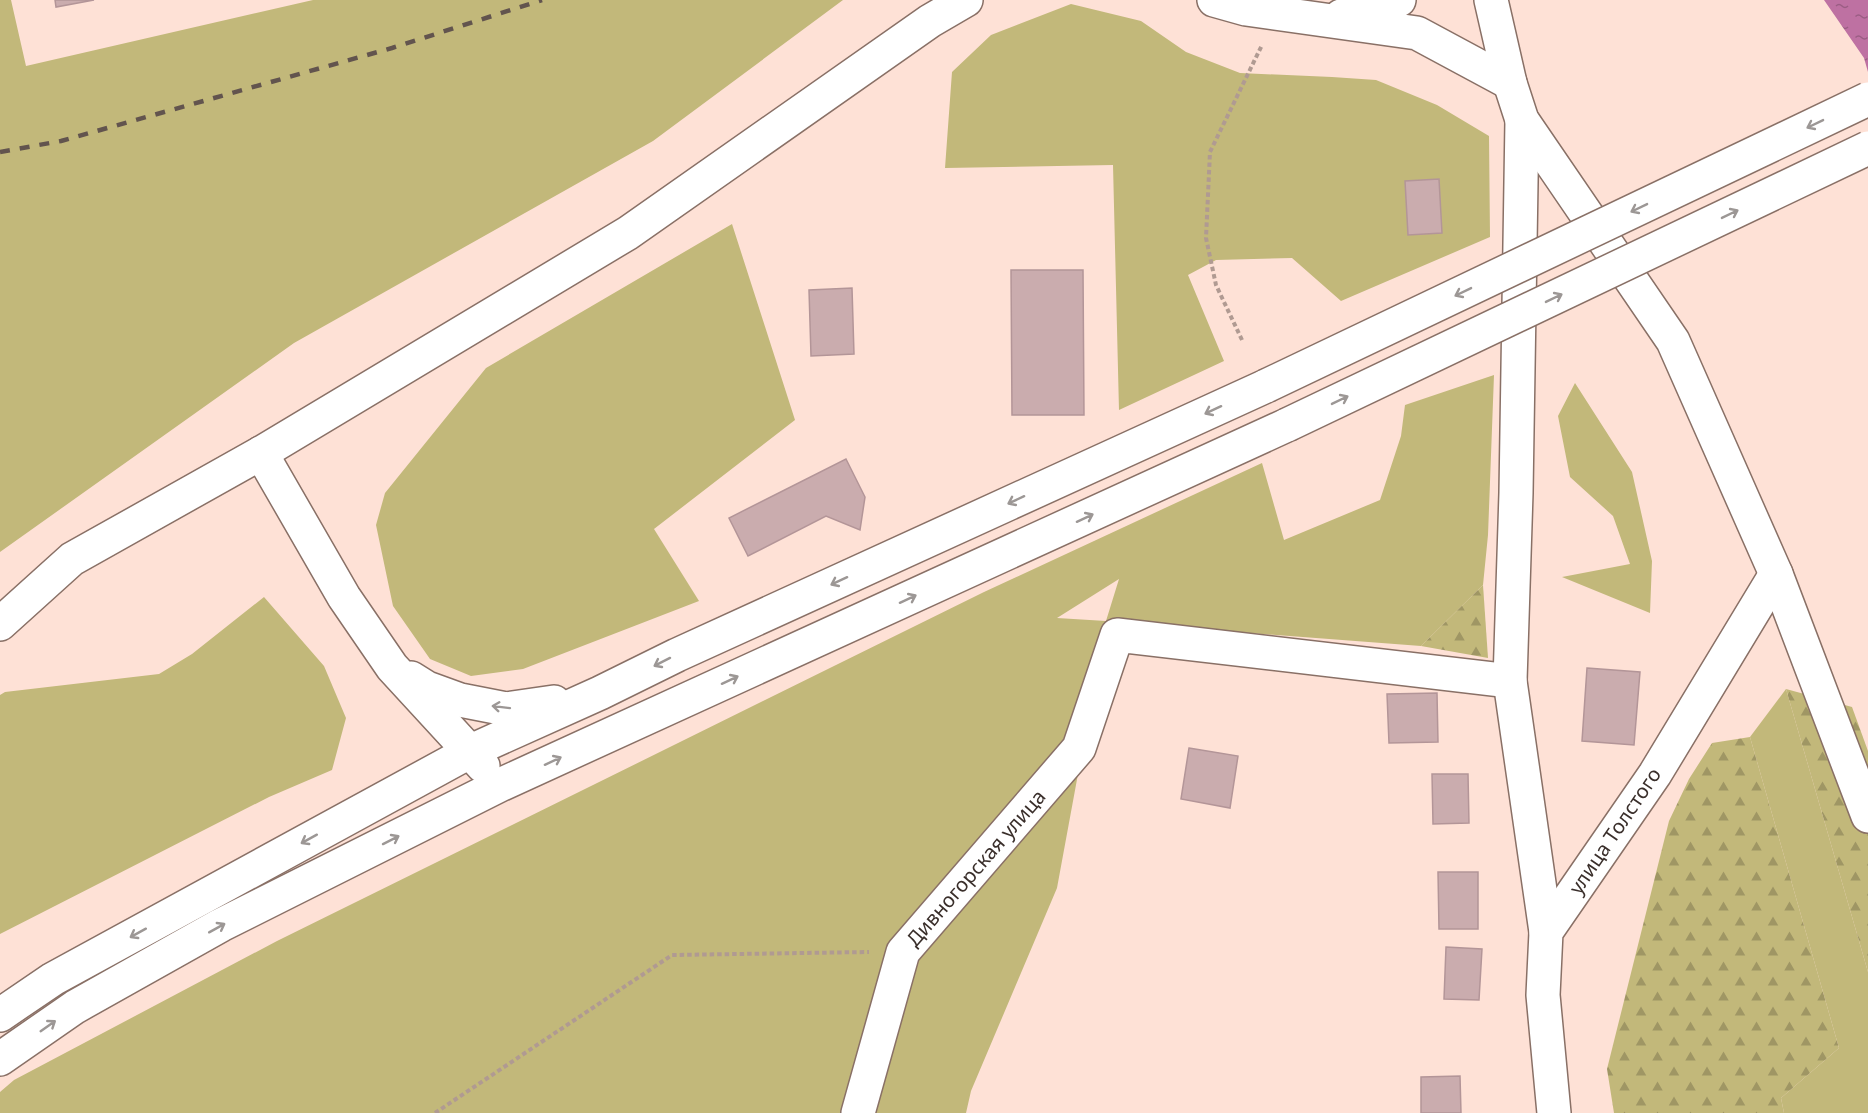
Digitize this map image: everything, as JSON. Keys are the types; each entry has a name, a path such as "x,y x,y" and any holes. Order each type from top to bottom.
{"main road":[{"path":"0,624 72,559 261,453 628,232 930,21 966,0"},
{"path":"1214,0 1246,9 1331,19 1417,33 1510,83"},
{"path":"1331,19 1399,0"},
{"path":"1491,0 1510,83 1522,120 1673,341 1776,574 1868,816"},
{"path":"0,1015 53,979 471,751 1266,386 1868,99"},
{"path":"1522,120 1516,493 1510,681 1546,932 1543,995 1554,1113"},
{"path":"0,1059 75,1007 220,925 500,785 1287,425 1868,148"},
{"path":"261,453 344,597 393,667 500,785"},
{"name":"улица Толстого","path":"1546,932 1655,774 1776,574"},
{"name":"Дивногорская улица","path":"858,1113 903,952 1079,748 1117,635 1510,681"},
{"path":"393,667 427,688 460,700 506,709 600,693"}],"path":[{"path":"1242,340 1216,285 1206,238 1210,152 1255,57 1281,14"},
{"path":"435,1113 672,955 903,952"}],"green space":[{"path":"0,0 11,0 26,66 313,0 843,0 653,141 294,343 0,552"},
{"path":"1071,4 1141,21 1186,52 1240,73 1376,80 1437,105 1489,136 1490,237 1341,301 1292,258 1216,260 1188,275 1224,361 1119,410 1113,165 945,168 952,72 991,35"},
{"path":"732,224 795,420 654,529 699,601 523,669 471,676 430,659 393,606 376,525 385,493 486,368"},
{"path":"1494,375 1488,535 1483,585 1421,646 1106,622 1057,888 971,1091 966,1113 0,1113 0,1092 14,1080 277,941 984,592 1262,463 1284,540 1380,500 1401,436 1405,405","holes":["1119,579 1106,621 1057,618"]},
{"path":"1575,383 1632,472 1652,561 1650,613 1562,577 1630,564 1613,516 1570,477 1558,416"},
{"path":"1483,585 1488,658 1421,646"},
{"path":"264,597 324,666 346,718 332,770 269,797 0,934 0,695 5,692 159,674 192,654"},
{"path":"1786,689 1868,972 1868,1113 1784,1113 1781,1098 1839,1048 1750,737"},
{"path":"1786,689 1852,707 1868,751 1868,972"},
{"path":"1750,737 1839,1048 1781,1098 1784,1113 1614,1113 1607,1069 1669,821 1689,779 1712,743"}],"water":[{"path":"1824,0 1868,0 1868,72 1864,58"}],"building":[{"path":"55,0 94,0 56,7"},
{"path":"1439,179 1442,233 1408,235 1405,181"},
{"path":"1011,270 1083,270 1084,415 1012,415"},
{"path":"852,288 854,354 811,356 809,290"},
{"path":"846,459 865,497 860,530 826,516 748,556 729,518"},
{"path":"1587,668 1640,672 1634,745 1582,741"},
{"path":"1437,693 1438,742 1389,743 1387,694"},
{"path":"1189,748 1238,756 1230,808 1181,799"},
{"path":"1432,774 1468,774 1469,823 1433,824"},
{"path":"1438,872 1478,872 1478,929 1439,929"},
{"path":"1446,947 1482,949 1479,1000 1444,999"},
{"path":"1460,1076 1461,1113 1421,1113 1421,1077"}],"railway":[{"path":"0,152 61,141 392,48 542,0"}]}
